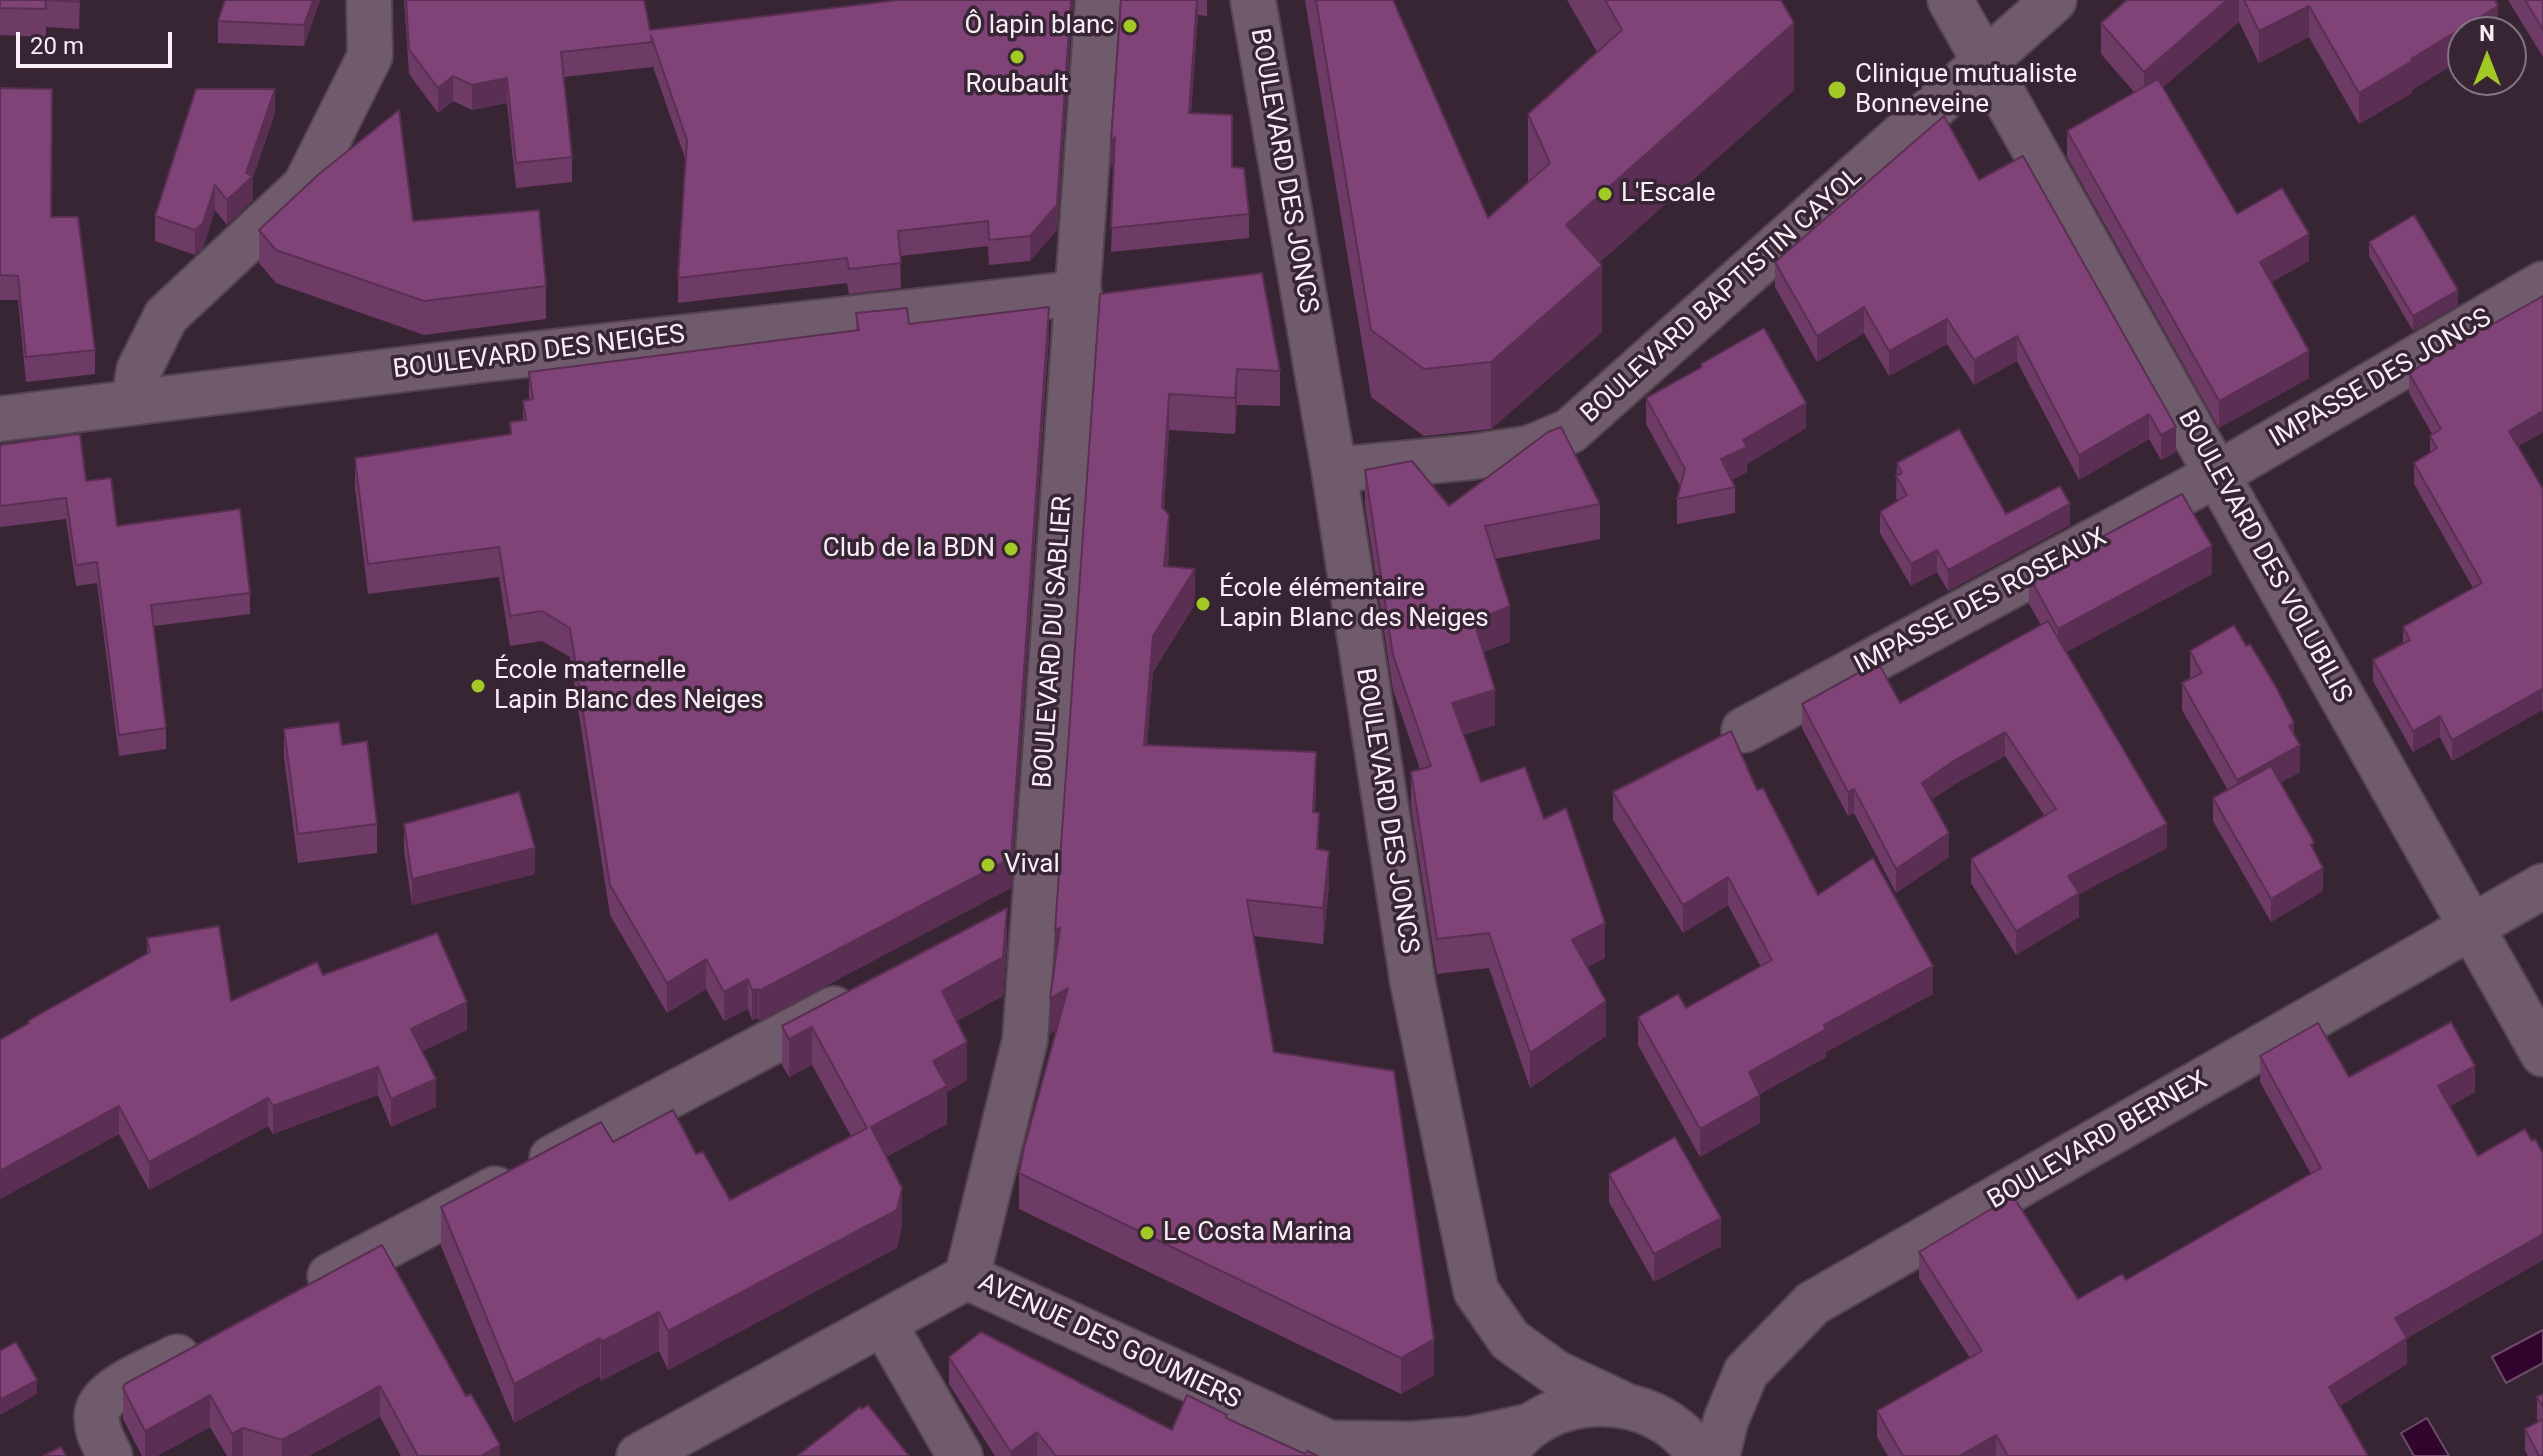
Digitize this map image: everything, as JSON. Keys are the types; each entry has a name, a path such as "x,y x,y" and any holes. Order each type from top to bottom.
{"street":[{"path":"134,402 139,370 166,316 305,186 370,56 369,0"},
{"name":"BOULEVARD DU SABLIER","path":"967,1277 1025,1040 1098,0"},
{"name":"BOULEVARD DES JONCS","path":"1253,0 1334,470 1413,984 1476,1291 1510,1340 1556,1373 1660,1418 1692,1444 1699,1456"},
{"name":"BOULEVARD DES VOLUBILIS","path":"1950,0 2543,1054"},
{"name":"BOULEVARD BAPTISTIN CAYOL","path":"1334,470 1472,457 1530,448 1570,431 2054,0"},
{"name":"IMPASSE DES JONCS","path":"2218,474 2543,284"},
{"name":"BOULEVARD DES NEIGES","path":"0,419 495,358 1079,293"},
{"name":"IMPASSE DES ROSEAUX","path":"1744,730 2218,474"},
{"name":"BOULEVARD BERNEX","path":"1717,1456 1726,1420 1746,1372 1813,1303 2543,886"},
{"path":"995,924 1035,903"},
{"path":"292,1296 868,991"},
{"name":"AVENUE DES GOUMIERS","path":"639,1456 967,1277 1340,1449 1457,1440 1517,1441 1558,1411 1590,1403 1622,1404"},
{"path":"884,1324 960,1456"},
{"path":"110,1456 98,1432 96,1412 109,1393 207,1341"}],"shaded area":[{"path":"2543,1330 2543,1363 2506,1383 2492,1357"},
{"path":"2427,1418 2449,1456 2414,1456 2401,1433"}],"building":[{"path":"0,0 45,0 46,9 0,8"},
{"path":"225,0 313,0 304,25 218,21"},
{"path":"406,0 644,0 650,30 899,0 1071,0 1057,205 1030,236 989,240 988,221 898,231 901,263 849,269 847,258 678,278 687,140 651,36 652,42 561,52 572,157 516,163 507,78 472,85 453,76 438,88 409,49"},
{"path":"1121,0 1197,0 1189,113 1232,115 1232,167 1244,168 1249,214 1111,228 1115,137 1111,142"},
{"path":"1316,0 1393,0 1488,218 1550,163 1528,114 1622,30 1605,0 1781,0 1794,23 1566,225 1602,265 1491,362 1424,369 1371,330"},
{"path":"2127,0 2227,0 2144,72 2101,23"},
{"path":"2244,0 2495,0 2498,6 2482,16 2447,16 2447,37 2359,93 2309,6 2259,31"},
{"path":"2525,0 2543,0 2543,30"},
{"path":"2158,79 2237,214 2282,188 2309,234 2260,262 2309,351 2219,401 2067,131"},
{"path":"0,88 52,89 51,217 78,217 95,350 26,357 18,276 0,275"},
{"path":"196,89 275,89 246,173 253,176 227,200 215,185 203,223 195,230 155,216"},
{"path":"399,110 413,221 539,210 546,286 424,301 276,250 259,230 319,174"},
{"path":"1944,116 1979,180 2023,156 2176,427 2161,435 2149,414 2079,455 2017,336 1974,360 1947,319 1889,351 1864,307 1817,336 1775,262"},
{"path":"2414,215 2458,290 2413,316 2369,242"},
{"path":"1262,273 1280,371 1237,369 1235,398 1169,394 1162,507 1169,515 1164,566 1195,569 1153,636 1144,745 1316,752 1313,812 1319,813 1317,849 1329,851 1323,908 1247,900 1274,1052 1394,1071 1434,1339 1401,1358 1019,1173 1068,988 1050,998 1060,928 1055,930 1100,294"},
{"path":"2543,296 2543,411 2509,431 2543,489 2543,692 2542,689 2452,740 2440,716 2413,731 2373,660 2410,640 2403,627 2482,583 2414,463 2437,448 2430,436 2441,429 2409,373 2483,327"},
{"path":"1049,307 1011,858 759,991 752,990 748,979 724,992 706,959 667,983 610,885 570,628 542,611 510,616 499,547 368,564 355,458 511,434 510,422 526,420 523,401 533,399 529,372 859,330 856,313 907,308 909,324"},
{"path":"1764,328 1806,403 1743,440 1747,447 1721,459 1735,487 1677,499 1685,469 1646,398"},
{"path":"1561,427 1600,504 1485,526 1510,606 1474,621 1495,690 1452,703 1481,782 1525,767 1544,819 1566,808 1605,923 1572,940 1606,1001 1530,1053 1489,933 1437,939 1411,772 1431,766 1393,655 1365,470 1412,461 1449,506 1548,432"},
{"path":"1959,429 2006,514 2060,486 2070,504 1948,570 1937,550 1911,564 1880,512 1907,495 1896,476 1902,473 1897,463"},
{"path":"80,434 86,481 111,478 117,526 240,509 250,593 151,605 166,728 119,735 97,562 76,565 66,498 0,506 0,445"},
{"path":"2182,494 2212,546 2058,629 2029,576"},
{"path":"2048,621 2167,824 2068,876 2079,893 2016,931 1971,859 2056,809 2005,732 1922,783 1949,833 1896,869 1854,789 1848,792 1802,704 1878,662 1900,703"},
{"path":"2234,625 2246,646 2250,644 2276,687 2294,723 2289,726 2300,745 2237,780 2182,683 2202,673 2190,651"},
{"path":"339,722 342,745 367,741 377,824 298,834 284,729"},
{"path":"1731,731 1757,790 1763,788 1818,895 1873,858 1933,966 1824,1025 1826,1029 1749,1072 1760,1095 1700,1129 1638,1017 1678,994 1686,1008 1772,960 1728,877 1683,905 1613,792"},
{"path":"2271,766 2314,842 2311,845 2323,868 2271,899 2213,798"},
{"path":"519,792 535,848 412,879 404,824"},
{"path":"1007,908 1003,957 942,991 967,1042 933,1061 947,1086 871,1127 902,1188 897,1210 668,1331 659,1312 601,1342 600,1338 514,1384 441,1207 601,1122 613,1142 673,1110 696,1154 703,1152 730,1200 867,1128 812,1027 789,1039 782,1026"},
{"path":"219,926 231,1001 317,962 323,975 437,933 467,1002 411,1029 436,1079 391,1099 378,1067 273,1106 268,1098 149,1162 119,1106 0,1171 0,1040 150,952 147,938"},
{"path":"2451,1022 2475,1066 2438,1086 2478,1156 2525,1129 2532,1141 2535,1139 2543,1153 2543,1234 2395,1318 2407,1338 2329,1387 2368,1456 2008,1456 1996,1435 1959,1456 1903,1456 1877,1411 1982,1351 1919,1252 2013,1196 2078,1299 2122,1274 2126,1280 2321,1168 2260,1056 2318,1023 2349,1077"},
{"path":"1675,1137 1721,1218 1654,1254 1609,1174"},
{"path":"382,1245 466,1396 471,1394 500,1445 481,1456 418,1456 380,1386 282,1440 243,1428 232,1434 210,1395 145,1431 123,1388 125,1384"},
{"path":"981,1332 1172,1430 1187,1395 1227,1415 1226,1418 1305,1454 1307,1451 1318,1456 1056,1456 1037,1432 1011,1452 949,1357"},
{"path":"16,1342 37,1380 0,1400 0,1351"},
{"path":"868,1405 909,1456 797,1456 860,1407 862,1409"},
{"path":"2543,1419 2543,1456 2539,1456 2525,1429"},
{"path":"61,1447 66,1456 43,1456"}],"place":[{"name":"Ô lapin blanc","path":"1130,26"},
{"name":"Roubault","path":"1017,57"},
{"name":"Clinique mutualiste Bonneveine","path":"1837,90"},
{"name":"L'Escale","path":"1605,194"},
{"name":"Club de la BDN","path":"1011,549"},
{"name":"École élémentaire Lapin Blanc des Neiges","path":"1203,604"},
{"name":"École maternelle Lapin Blanc des Neiges","path":"478,686"},
{"name":"Vival","path":"988,865"},
{"name":"Le Costa Marina","path":"1147,1233"}]}
